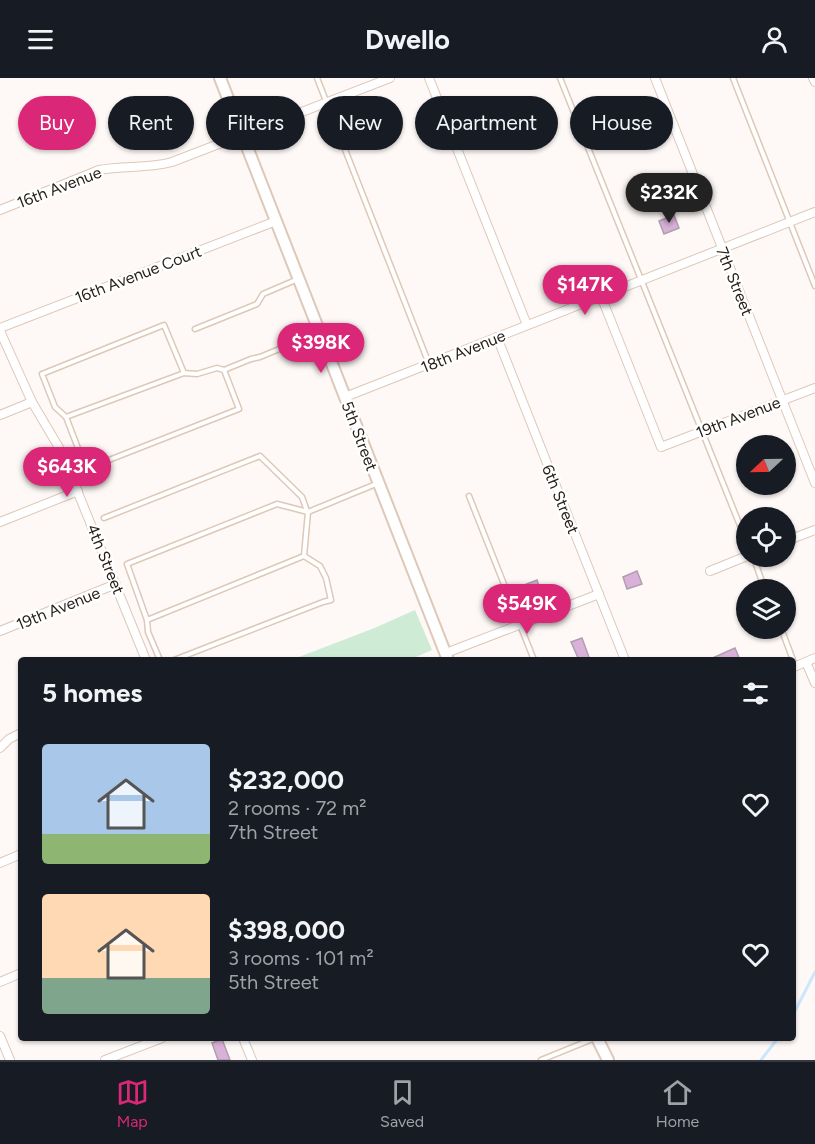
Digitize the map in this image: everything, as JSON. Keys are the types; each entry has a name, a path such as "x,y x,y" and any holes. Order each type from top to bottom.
{"main road":[{"name":"5th Street","path":"220,78 227,96"},
{"name":"5th Street","path":"248,150 447,656"},
{"path":"598,1041 608,1060"}],"street":[{"name":"16th Avenue","path":"342,96 390,78"},
{"path":"429,78 527,325"},
{"name":"7th Street","path":"655,78 815,483"},
{"name":"16th Avenue","path":"0,210 99,170 113,167 158,166 206,149"},
{"name":"18th Avenue","path":"345,397 815,212"},
{"name":"16th Avenue Court","path":"0,329 276,221"},
{"name":"19th Avenue","path":"601,296 661,447 815,387"},
{"name":"4th Street","path":"0,329 32,402 61,451 145,657"},
{"name":"6th Street","path":"497,337 624,657"},
{"path":"0,415 32,402"},
{"path":"0,522 78,491"},
{"path":"796,537 815,530"},
{"path":"710,571 736,560"},
{"name":"19th Avenue","path":"0,631 116,584"},
{"path":"447,656 520,624 599,594"},
{"path":"796,664 815,658"},
{"path":"806,662 815,683"},
{"path":"0,748 18,735"},
{"path":"0,863 18,855"},
{"path":"0,982 18,974"},
{"path":"0,1036 10,1060"},
{"path":"105,1060 154,1041"},
{"path":"244,1041 252,1060"}],"lane":[{"path":"317,78 324,96"},
{"path":"560,78 736,516"},
{"path":"733,78 815,286"},
{"path":"345,150 429,364"},
{"path":"195,329 257,304 263,294 298,279"},
{"path":"184,373 164,325 42,374 55,407 66,417 86,468 239,409 224,370"},
{"path":"66,417 184,373 196,374 217,368 224,370 320,333"},
{"path":"104,518 260,456 302,497 308,512 304,556"},
{"path":"159,657 148,632 147,620 127,564 277,504 308,512 378,483"},
{"path":"469,496 533,657"},
{"path":"147,620 304,556"},
{"path":"182,657 331,600 326,578 320,566 304,556"},
{"path":"784,639 791,657"},
{"path":"541,1060 588,1041"}],"green space":[{"path":"415,610 432,650 416,657 299,657"}],"building":[{"path":"660,176 664,188 647,195 642,184"},
{"path":"674,215 679,228 664,234 659,221"},
{"path":"637,571 642,584 627,589 623,577"},
{"path":"537,580 541,592 519,601 514,589"},
{"path":"582,638 589,657 578,657 571,642"},
{"path":"735,648 739,657 715,657"},
{"path":"223,1041 230,1060 218,1060 212,1043"}],"waterway":[{"path":"796,1009 815,972"},
{"path":"761,1060 776,1041"}]}
